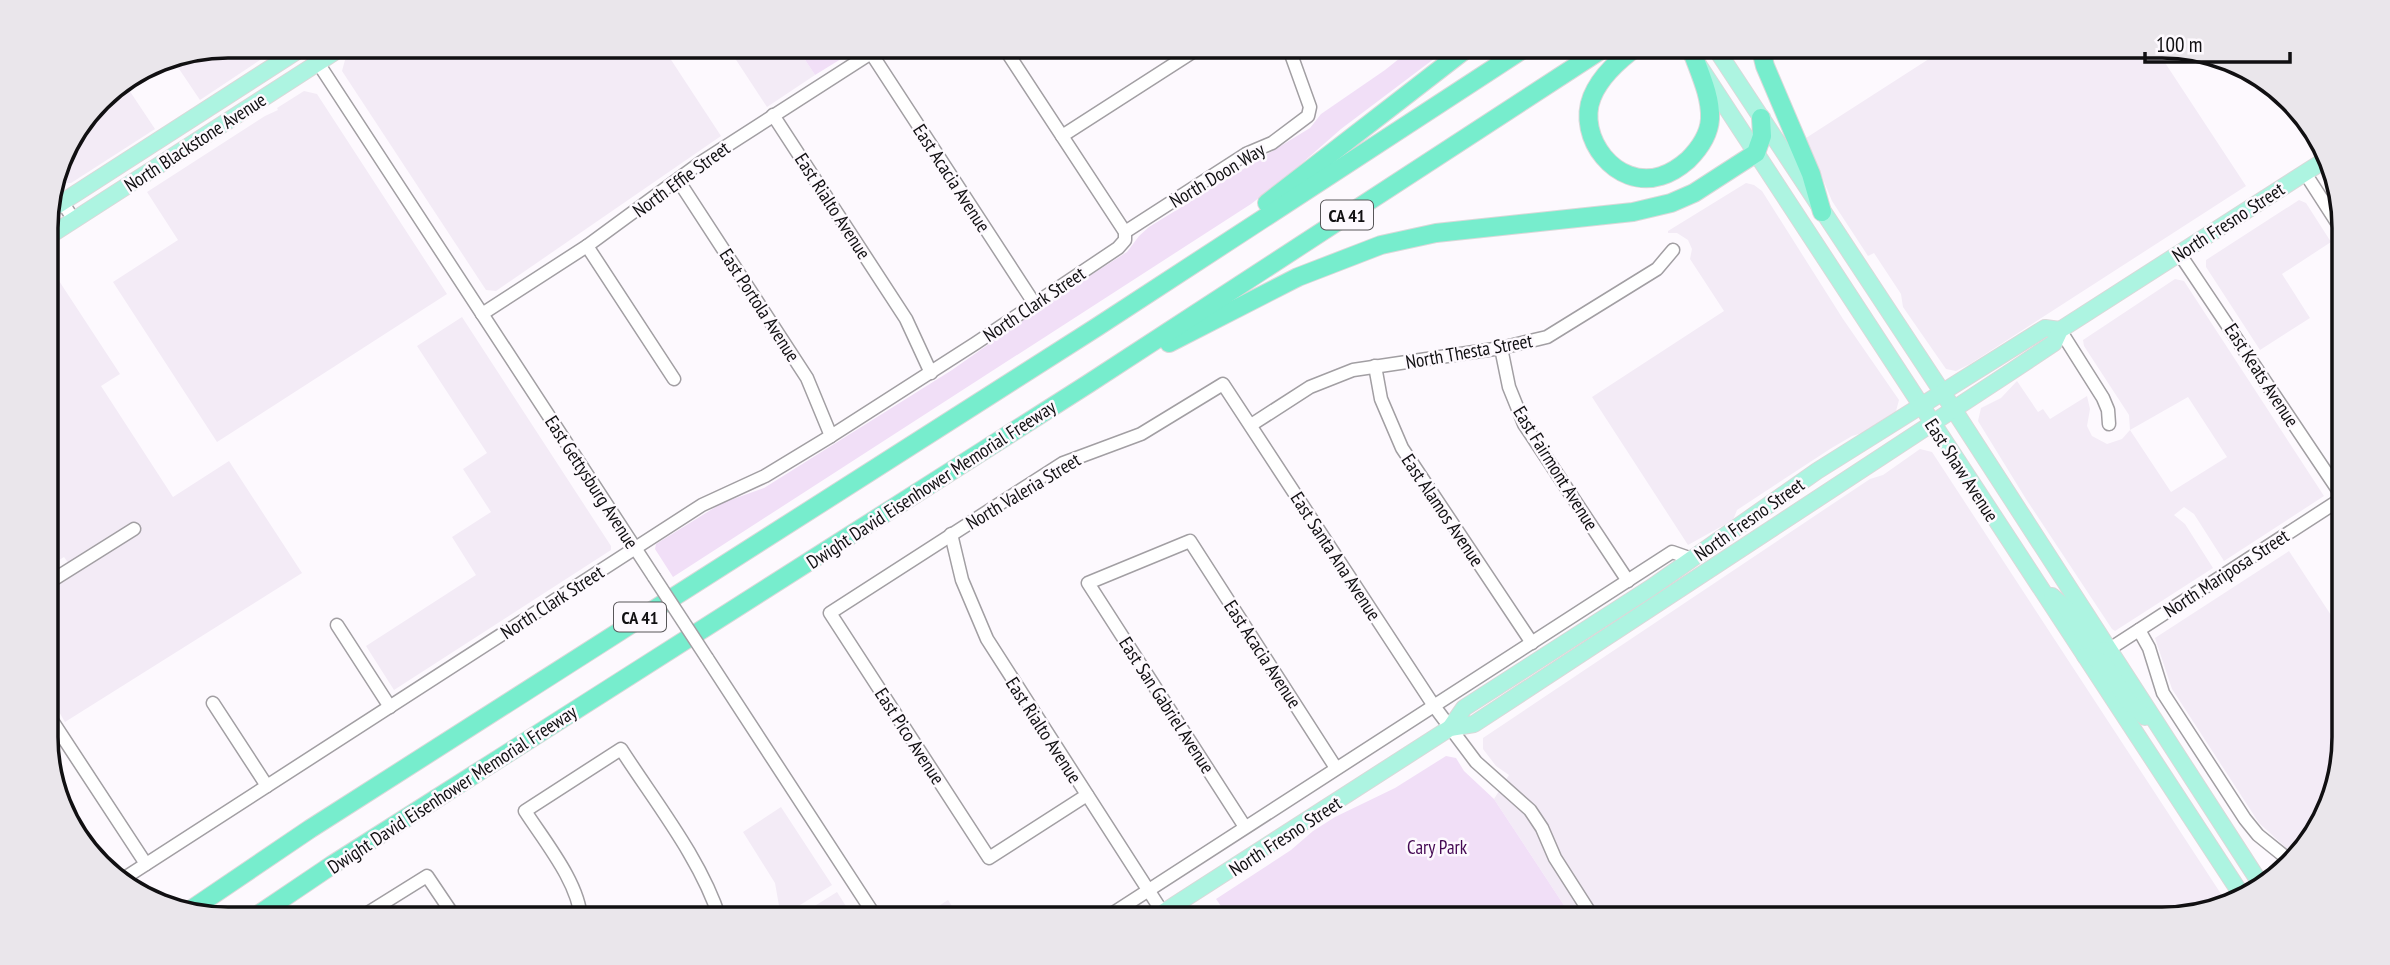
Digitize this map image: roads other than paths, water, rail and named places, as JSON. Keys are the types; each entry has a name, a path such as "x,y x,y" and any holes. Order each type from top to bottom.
{"highway":[{"path":"1097,327 1219,235 1297,181 1455,58"},
{"path":"1415,120 1500,58"},
{"name":"CA 41","path":"199,904 332,814 1097,327 1510,58"},
{"name":"Dwight David Eisenhower Memorial Freeway","path":"270,907 1088,384 1589,58"},
{"path":"1623,58 1599,83 1592,97 1589,118 1592,137 1602,155 1619,170 1652,178 1671,172 1690,158 1703,142 1709,127 1710,112 1703,81 1693,58"},
{"path":"1763,58 1811,174 1822,212"},
{"path":"1088,384 1298,277 1362,251 1436,233 1659,207 1694,193 1756,153 1762,136 1761,118"}],"main road":[{"name":"North Blackstone Avenue","path":"62,193 286,58"},
{"name":"North Blackstone Avenue","path":"58,230 324,58"},
{"name":"East Shaw Avenue","path":"1695,58 2238,889"},
{"name":"East Shaw Avenue","path":"1722,58 1954,410 2257,878"},
{"name":"North Fresno Street","path":"1450,728 1474,724 2054,343 2060,330 2319,164"},
{"name":"North Fresno Street","path":"1172,907 1450,728 1464,708 1692,559 1824,467 2045,328 2060,330"},
{"path":"1711,568 1717,554 1749,531 1753,517"},
{"path":"2037,583 2067,609 2093,648 2098,651 2108,650"},
{"path":"2084,656 2093,656 2103,663 2129,702 2164,736"}],"street":[{"name":"East Gettysburg Avenue","path":"315,58 869,907"},
{"name":"North Effie Street","path":"482,314 587,246 700,163 862,58"},
{"name":"East Acacia Avenue","path":"882,58 1034,303"},
{"path":"1011,58 1125,236"},
{"path":"1062,136 1183,58"},
{"name":"North Doon Way","path":"1125,236 1246,154 1272,143 1308,116 1310,107 1292,58"},
{"name":"East Rialto Avenue","path":"773,115 906,319 931,373"},
{"path":"2305,173 2331,214"},
{"name":"East Portola Avenue","path":"678,180 807,378 831,436"},
{"path":"60,199 74,220"},
{"name":"North Clark Street","path":"128,875 702,505 765,476 931,373 1118,248 1125,236"},
{"path":"587,246 674,379"},
{"name":"North Thesta Street","path":"1251,425 1329,378 1375,366 1501,348 1530,342 1562,330 1657,269 1673,250"},
{"name":"East Keats Avenue","path":"2179,253 2332,480"},
{"path":"2060,330 2103,398 2108,410 2109,424"},
{"name":"East Fairmont Avenue","path":"1501,348 1509,387 1524,424 1628,581"},
{"name":"East Alamos Avenue","path":"1375,366 1381,399 1402,448 1532,643"},
{"name":"East Santa Ana Avenue","path":"1223,384 1434,706 1476,762 1530,810 1542,828 1555,858 1586,907"},
{"name":"North Valeria Street","path":"830,613 1063,463 1141,434 1223,384"},
{"name":"North Mariposa Street","path":"2108,650 2332,506"},
{"path":"58,577 134,529"},
{"name":"East Rialto Avenue","path":"951,534 962,580 987,639 1149,890 1155,907"},
{"name":"East Acacia Avenue","path":"1190,541 1336,768"},
{"name":"East San Gabriel Avenue","path":"1190,541 1088,583 1245,827"},
{"path":"1123,907 1672,552 1692,559"},
{"name":"East Pico Avenue","path":"830,613 989,858 1087,795"},
{"path":"337,625 390,707"},
{"path":"2139,630 2149,648 2163,694 2245,819 2258,835 2283,856"},
{"path":"213,703 267,786"},
{"path":"58,730 146,864"},
{"path":"579,907 570,882 525,811 621,749 695,863 716,907"},
{"path":"377,907 427,876 448,907"}],"park label":[{"name":"Cary Park","path":"1437,847"}]}
